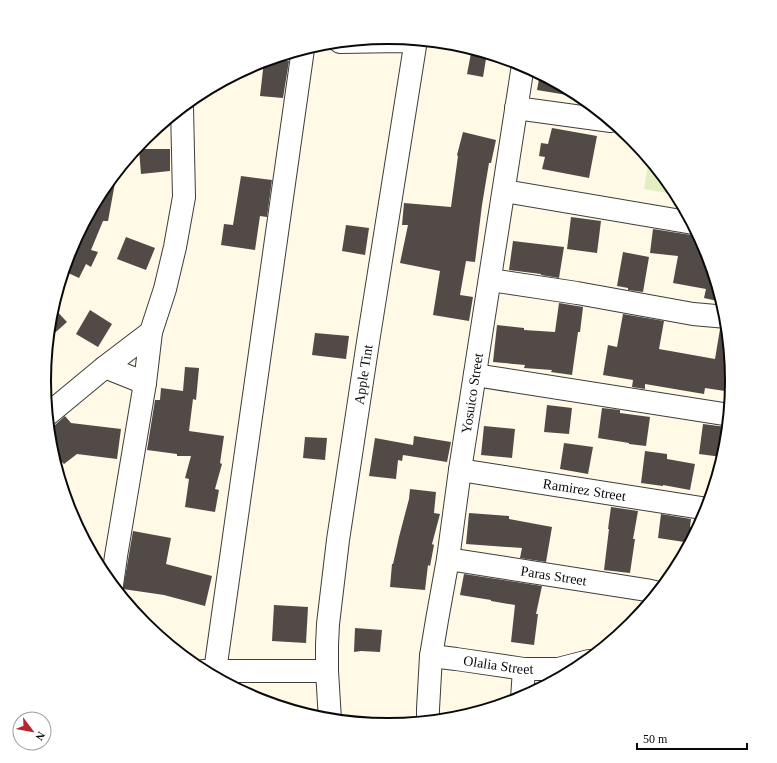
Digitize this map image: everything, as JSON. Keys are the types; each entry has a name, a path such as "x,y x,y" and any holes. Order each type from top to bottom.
{"street":[{"name":"Apple Tint","path":"330,714 327,671 328,624 344,496 415,45"},
{"path":"210,667 302,56"},
{"name":"Yosuico Street","path":"428,716 431,656 448,559 460,470 522,72"},
{"path":"516,108 601,120"},
{"path":"113,576 145,383 151,332 165,289 172,261 184,197 182,115"},
{"path":"504,191 686,222"},
{"path":"490,280 577,293 693,314 720,316"},
{"path":"53,410 105,367 151,332"},
{"path":"105,367 145,383"},
{"path":"475,375 724,413"},
{"name":"Ramirez Street","path":"460,470 701,508"},
{"name":"Paras Street","path":"448,559 652,592"},
{"name":"Olalia Street","path":"431,656 524,669 558,668 571,665"},
{"path":"523,691 524,669"},
{"path":"215,671 327,671"}],"green space":[{"path":"648,166 669,193 644,189"}],"building":[{"path":"471,55 486,59 483,77 467,74"},
{"path":"289,61 283,98 260,96 263,68 280,62"},
{"path":"539,80 566,95 537,90"},
{"path":"552,128 597,136 589,178 542,169 545,157 539,156 541,143 548,144"},
{"path":"463,132 496,140 491,163 489,163 475,262 466,261 460,295 473,297 469,321 433,315 440,271 400,263 408,225 402,225 404,203 451,207 457,155"},
{"path":"144,149 170,149 170,171 141,174 139,154"},
{"path":"241,176 272,180 267,217 260,216 255,250 221,245 224,224 233,225"},
{"path":"115,185 108,221 103,221 91,250 98,252 91,267 86,264 79,278 69,273 77,252 96,213"},
{"path":"571,217 601,221 597,253 567,249"},
{"path":"346,225 369,228 365,255 342,251"},
{"path":"653,229 692,235 708,273 716,301 704,298 706,289 673,283 678,256 650,253"},
{"path":"126,237 155,248 146,270 117,259"},
{"path":"513,241 564,247 559,278 509,270"},
{"path":"623,252 649,257 643,292 628,290 628,288 617,286"},
{"path":"559,303 583,307 572,375 551,372 552,370 524,368 525,365 493,362 497,325 524,328 524,330 555,332"},
{"path":"90,310 112,324 98,347 76,334"},
{"path":"58,312 67,322 55,333"},
{"path":"623,314 664,321 659,349 715,359 720,329 722,329 725,359 726,391 705,388 704,394 645,384 645,389 632,387 633,380 603,375 608,345 617,347"},
{"path":"315,333 349,336 346,359 312,355"},
{"path":"185,367 199,368 196,400 193,399 189,431 224,436 220,463 222,464 215,489 219,490 215,512 185,507 189,479 185,478 191,456 177,456 177,454 147,450 155,400 160,400 161,388 183,391"},
{"path":"547,405 572,408 569,434 544,432"},
{"path":"602,408 620,410 620,413 650,417 646,446 598,438"},
{"path":"65,416 71,423 121,429 117,459 77,454 64,464 61,463 57,447 55,425"},
{"path":"703,424 723,427 717,456 699,454"},
{"path":"484,426 515,429 512,458 481,455"},
{"path":"414,436 451,442 447,462 403,455 402,461 398,460 396,479 369,476 375,438 413,445"},
{"path":"305,437 327,438 325,460 303,458"},
{"path":"564,443 593,447 588,474 560,469"},
{"path":"645,451 667,454 667,459 695,464 690,490 641,483"},
{"path":"410,489 436,492 434,513 440,514 432,544 434,545 430,566 428,565 425,590 390,587 392,564 409,499"},
{"path":"611,507 638,511 633,539 635,539 630,573 604,570"},
{"path":"469,513 509,516 509,519 552,527 546,562 520,558 522,548 466,544"},
{"path":"661,514 691,519 690,527 693,527 685,542 658,538"},
{"path":"133,531 171,538 166,564 212,576 205,606 164,595 123,589"},
{"path":"464,574 542,586 536,614 538,614 534,645 511,642 515,605 460,595"},
{"path":"274,605 308,607 306,643 272,641"},
{"path":"355,628 382,630 380,652 354,652"}]}
